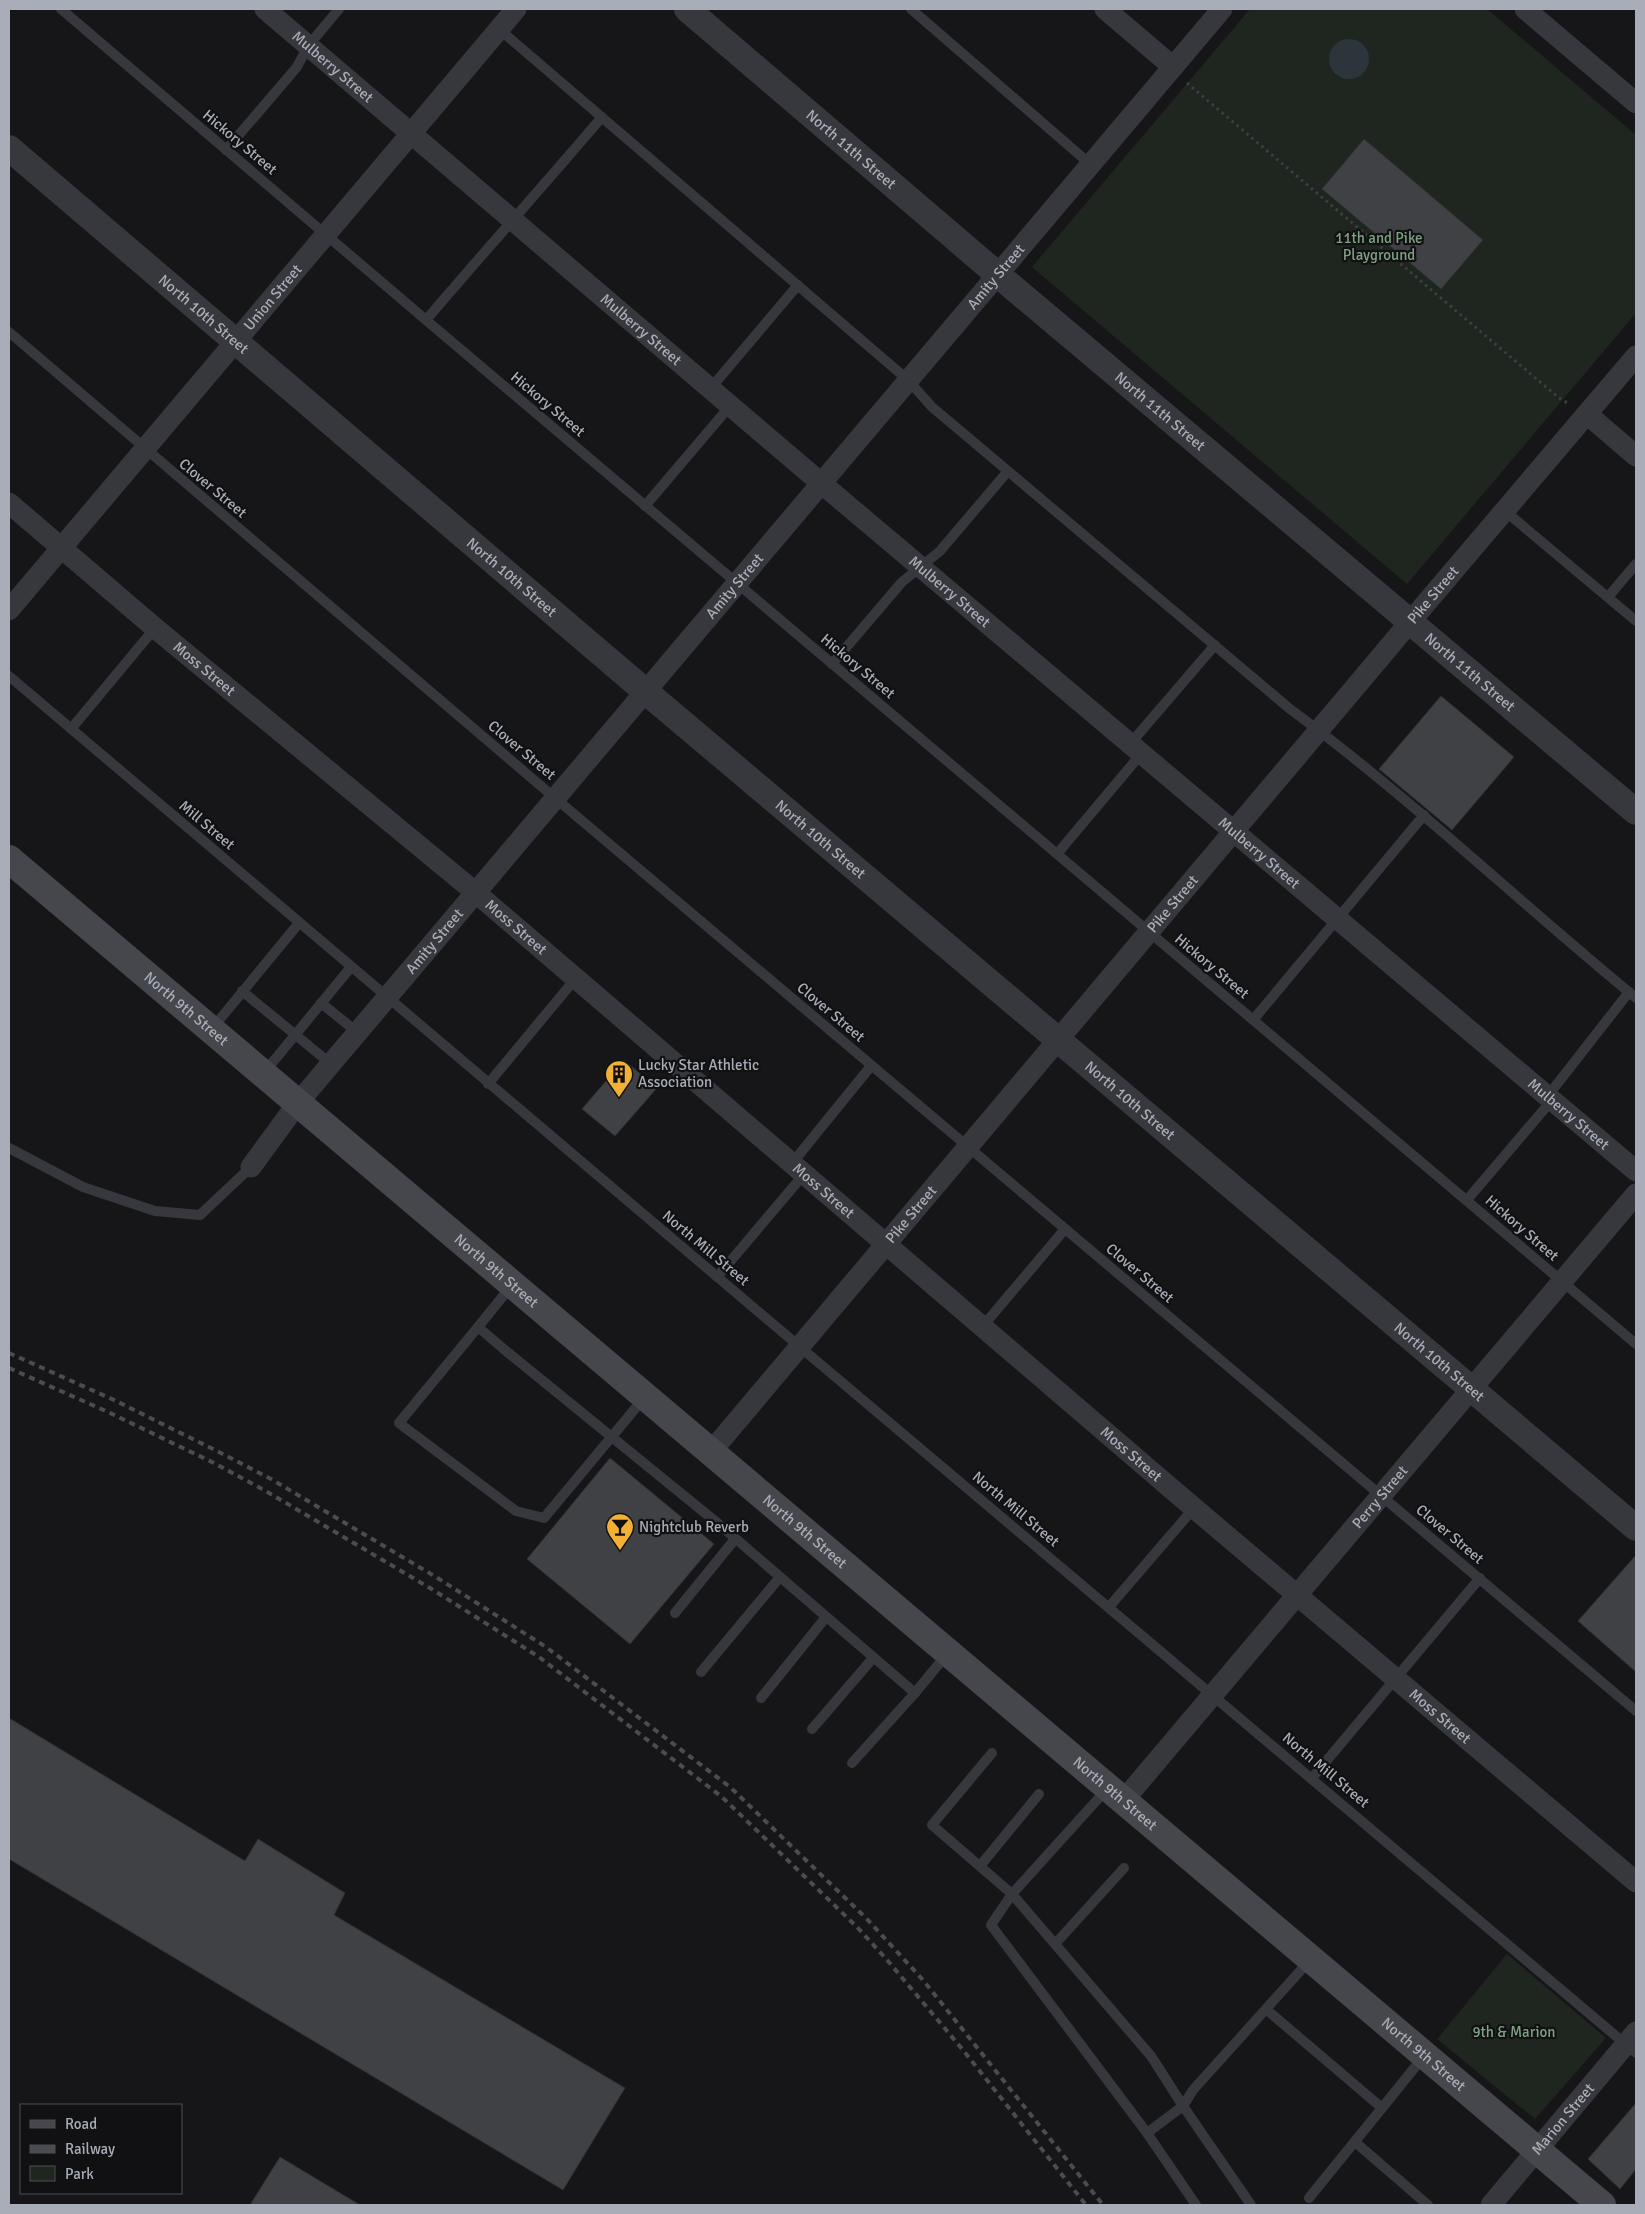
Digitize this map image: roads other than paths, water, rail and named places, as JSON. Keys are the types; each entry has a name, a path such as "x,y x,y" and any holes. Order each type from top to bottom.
{"main road":[{"name":"North 9th Street","path":"9,859 644,1398 1602,2205"}],"street":[{"name":"Mulberry Street","path":"265,9 730,406 1636,1171"},
{"name":"Union Street","path":"9,610 516,9"},
{"name":"North 11th Street","path":"687,9 1636,812"},
{"path":"1105,9 1173,67"},
{"name":"Amity Street","path":"251,1168 297,1104 357,1032 1222,9"},
{"path":"1525,9 1636,102"},
{"name":"North 10th Street","path":"9,148 645,692 1636,1528"},
{"name":"Pike Street","path":"710,1453 1636,356"},
{"path":"1587,414 1636,456"},
{"name":"Moss Street","path":"9,503 155,628 475,892 984,1326 1194,1508 1636,1882"},
{"name":"Perry Street","path":"1115,1794 1213,1694 1636,1194"},
{"name":"Marion Street","path":"1491,2205 1537,2150 1633,2043"}],"lane":[{"name":"Hickory Street","path":"61,9 645,506 1636,1344"},
{"path":"226,150 297,66 308,46 339,9"},
{"path":"910,9 1090,164"},
{"path":"500,29 908,380 932,407 1290,709 1319,730 1424,815 1632,995 1467,1200"},
{"path":"426,320 602,117"},
{"path":"710,389 798,285"},
{"name":"Clover Street","path":"9,332 871,1066 1636,1711"},
{"path":"645,506 730,406"},
{"path":"832,664 902,582 940,552 1008,471"},
{"path":"1505,511 1636,622"},
{"path":"1608,597 1636,564"},
{"path":"71,728 155,628"},
{"path":"1057,854 1215,646"},
{"name":"Mill Street","path":"9,676 386,998"},
{"path":"1253,1020 1424,815"},
{"path":"210,1030 299,923"},
{"path":"263,1075 351,967"},
{"path":"488,1084 576,978"},
{"path":"242,991 331,1064"},
{"name":"North Mill Street","path":"386,998 1312,1778 1633,2043"},
{"path":"322,1003 357,1032"},
{"path":"717,1277 799,1168 871,1066"},
{"path":"9,1148 83,1187 155,1211 200,1215 251,1168"},
{"path":"984,1326 1065,1229"},
{"path":"512,1285 399,1423 516,1511 544,1518 644,1398"},
{"path":"478,1327 735,1539 914,1693"},
{"path":"1109,1607 1194,1508"},
{"path":"675,1613 735,1539"},
{"path":"701,1672 780,1577"},
{"path":"1312,1778 1480,1578"},
{"path":"761,1698 826,1617"},
{"path":"852,1763 948,1653"},
{"path":"812,1729 873,1658"},
{"path":"992,1753 932,1825 1012,1894 1152,2056 1183,2106 1251,2205"},
{"path":"980,1866 1039,1794"},
{"path":"1115,1794 1012,1894 991,1925 1147,2134 1196,2205"},
{"path":"1056,1943 1124,1868"},
{"path":"1147,2134 1183,2106 1193,2090 1311,1959"},
{"path":"1267,2010 1382,2108"},
{"path":"1309,2198 1424,2056"},
{"path":"1355,2142 1428,2205"}],"railway":[{"path":"9,1353 114,1400 271,1479 436,1577 546,1647 730,1787 866,1918 923,1980 1103,2205"},
{"path":"9,1368 108,1412 214,1463 264,1490 430,1588 539,1657 722,1797 857,1927 888,1961 963,2050 1086,2205"}],"place":[{"name":"Lucky Star Athletic Association","path":"619,1098"},
{"name":"Nightclub Reverb","path":"620,1551"}],"park label":[{"name":"11th and Pike Playground","path":"1379,246"},
{"name":"9th & Marion","path":"1514,2032"}]}
